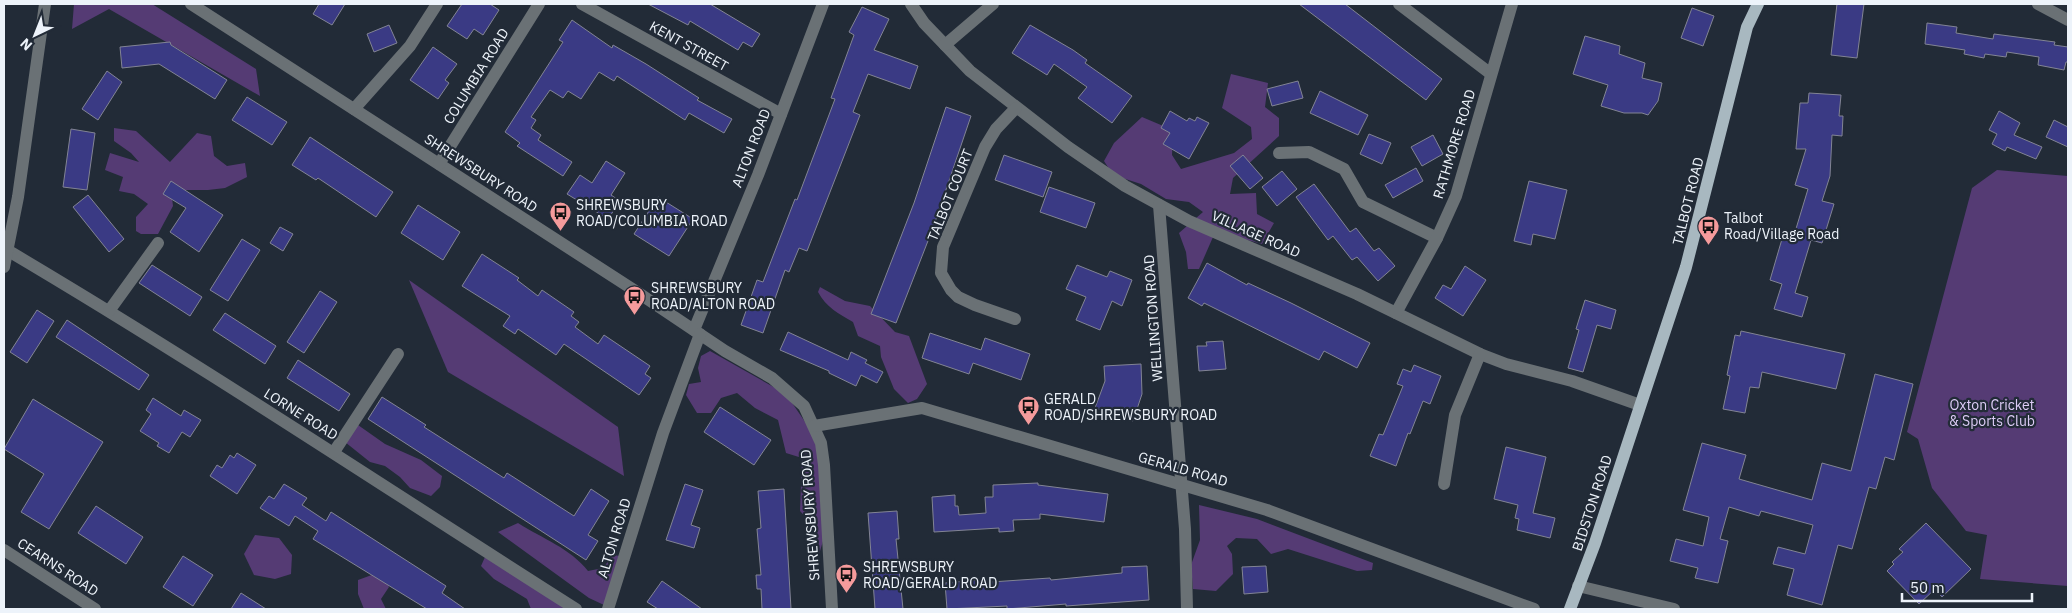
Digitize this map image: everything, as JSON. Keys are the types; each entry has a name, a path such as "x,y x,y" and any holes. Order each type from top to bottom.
{"main road":[{"name":"TALBOT ROAD","path":"1640,404 1686,267 1748,27 1758,4"},
{"name":"BIDSTON ROAD","path":"1570,609 1595,543 1640,404"}],"street":[{"path":"4,267 7,243 18,197 45,4"},
{"name":"SHREWSBURY ROAD","path":"191,4 697,332 772,378 804,406 820,443 824,465 832,609"},
{"path":"354,109 410,46 437,4"},
{"name":"COLUMBIA ROAD","path":"439,164 538,4"},
{"name":"KENT STREET","path":"582,4 781,114"},
{"name":"ALTON ROAD","path":"608,609 697,332 823,4"},
{"name":"VILLAGE ROAD","path":"912,4 924,23 970,70 1068,147 1125,186 1189,221 1396,313 1480,354 1506,364 1572,381 1640,404"},
{"path":"945,45 994,4"},
{"path":"1399,4 1491,74"},
{"name":"RATHMORE ROAD","path":"1396,313 1437,238 1456,196 1512,4"},
{"path":"2038,4 2068,20"},
{"name":"TALBOT COURT","path":"1015,319 958,297 951,290 941,273 943,247 985,147 996,129 1016,108"},
{"path":"1279,153 1309,152 1344,169 1363,202 1437,238"},
{"name":"WELLINGTON ROAD","path":"1159,204 1186,529 1187,609"},
{"name":"LORNE ROAD","path":"7,243 109,311 334,452 576,609"},
{"path":"109,311 158,243"},
{"path":"334,452 398,354"},
{"path":"1444,484 1455,415 1480,354"},
{"name":"GERALD ROAD","path":"814,426 922,408 1267,510 1534,609"},
{"name":"CEARNS ROAD","path":"4,550 95,609"},
{"path":"1578,586 1674,609"}],"green space":[{"path":"74,4 152,4 256,69 260,96 109,9 72,29"},
{"path":"1231,74 1268,83 1265,107 1279,118 1279,136 1233,178 1230,194 1256,193 1257,214 1274,223 1262,244 1240,238 1213,237 1199,269 1188,269 1186,252 1179,233 1203,212 1189,202 1166,199 1141,184 1113,175 1104,161 1114,143 1142,117 1168,128 1173,136 1172,155 1181,169 1234,153 1252,139 1251,127 1222,108"},
{"path":"114,128 136,131 170,162 197,133 211,136 214,156 227,166 245,163 247,177 225,188 171,190 173,206 158,234 141,234 136,231 136,217 148,204 134,194 119,191 123,177 105,170 110,153 139,162 131,153 114,141"},
{"name":"Oxton Cricket & Sports Club","path":"1997,170 2068,176 2068,586 1980,579 1987,535 1966,531 1932,488 1918,439 1907,432 1972,188"},
{"path":"409,280 618,427 624,476 448,372"},
{"path":"820,287 845,301 870,306 895,332 909,336 927,384 917,399 908,403 894,389 881,357 880,346 858,336 853,322 833,310 821,297 818,292"},
{"path":"710,351 786,394 814,435 830,517 818,558 807,555 812,524 800,511 802,458 786,453 778,420 755,408 737,393 721,398 711,413 697,413 686,395 689,384 701,382 698,368 701,356"},
{"path":"358,425 385,444 421,460 442,476 440,487 431,496 410,488 400,477 385,466 370,462 345,442"},
{"path":"1199,505 1257,519 1373,563 1372,570 1357,571 1288,549 1271,554 1257,539 1236,538 1227,546 1232,554 1233,574 1216,591 1193,589 1191,565 1200,540"},
{"path":"518,523 565,550 588,571 603,568 613,555 620,556 604,605 589,598 498,532"},
{"path":"255,535 279,538 292,555 291,574 275,579 254,575 244,554"},
{"path":"485,557 568,609 531,609 527,599 494,579 481,566"},
{"path":"380,572 389,587 381,599 386,609 364,609 358,594 358,580"}],"building":[{"path":"319,4 345,4 332,25 313,14"},
{"path":"462,4 490,4 499,10 483,35 474,29 467,39 447,26"},
{"path":"648,4 710,4 760,34 752,47 743,42 738,50 690,21 688,25"},
{"path":"1299,4 1345,4 1442,79 1426,100"},
{"path":"1837,4 1864,4 1857,58 1831,55"},
{"path":"862,7 889,19 874,50 918,66 910,89 868,74 853,112 860,115 807,251 799,248 789,272 785,270 763,333 741,325 757,280 763,282 795,199 797,200 835,99 831,98 854,35 849,32"},
{"path":"1692,8 1714,16 1703,46 1681,38"},
{"path":"572,20 612,48 613,45 646,64 699,98 697,100 732,119 724,133 689,113 685,120 617,76 614,81 599,72 581,99 568,91 563,98 550,90 531,117 536,120 531,128 541,135 538,140 572,162 563,176 517,146 520,143 505,132 563,42 559,40"},
{"path":"1927,23 1957,27 1956,33 1993,39 1994,34 2055,42 2054,45 2068,47 2068,62 2066,62 2064,70 2038,65 2039,57 2007,52 2006,57 1985,54 1984,58 1964,54 1965,50 1925,44"},
{"path":"389,25 397,43 374,52 367,34"},
{"path":"1030,25 1073,50 1087,60 1085,63 1132,96 1112,123 1078,98 1087,87 1054,64 1047,75 1012,53"},
{"path":"1585,36 1620,46 1619,54 1645,63 1642,78 1662,83 1658,101 1648,115 1624,113 1601,106 1608,85 1573,74"},
{"path":"170,42 171,45 227,80 215,99 159,64 122,68 120,47"},
{"path":"433,47 457,64 445,80 449,83 438,99 410,80"},
{"path":"107,71 122,82 98,120 82,109"},
{"path":"1298,81 1303,98 1272,106 1267,89"},
{"path":"1320,91 1368,115 1358,135 1310,113"},
{"path":"1809,93 1841,95 1839,116 1843,116 1842,136 1832,135 1830,176 1822,201 1834,204 1822,243 1811,240 1795,293 1808,297 1802,317 1774,309 1782,284 1770,280 1782,239 1792,242 1808,189 1795,185 1806,149 1796,149 1800,103 1808,103"},
{"path":"247,97 287,122 272,145 232,120"},
{"path":"946,107 971,116 933,228 896,323 871,314 914,203"},
{"path":"1170,111 1187,121 1189,118 1195,121 1197,117 1209,123 1189,159 1163,144 1170,133 1161,128"},
{"path":"1999,111 2020,123 2014,135 2042,147 2036,159 2007,147 2005,151 1992,144 1997,134 1989,130"},
{"path":"2054,120 2068,127 2068,147 2046,137"},
{"path":"71,129 95,133 87,190 63,187"},
{"path":"1369,134 1391,143 1382,164 1360,154"},
{"path":"1433,135 1443,154 1422,166 1411,147"},
{"path":"310,137 393,192 376,217 318,178 316,180 292,165"},
{"path":"1004,155 1052,172 1043,197 995,180"},
{"path":"1243,155 1263,178 1250,189 1230,166"},
{"path":"606,161 625,173 611,195 620,201 608,219 567,194 580,175 592,183"},
{"path":"1416,168 1423,181 1393,198 1385,185"},
{"path":"1282,171 1297,189 1277,206 1262,187"},
{"path":"171,181 223,215 199,252 170,232 186,208 163,194"},
{"path":"1529,181 1567,190 1555,239 1533,234 1531,245 1514,241"},
{"path":"1314,184 1350,232 1356,228 1374,251 1379,248 1395,266 1378,281 1357,257 1352,260 1333,236 1328,240 1296,197"},
{"path":"1049,187 1095,203 1086,228 1040,212"},
{"path":"88,195 124,239 109,252 73,207"},
{"path":"658,197 693,219 669,256 634,234"},
{"path":"418,205 460,232 443,260 401,233"},
{"path":"280,227 293,234 283,251 270,243"},
{"path":"242,239 260,250 228,301 210,290"},
{"path":"482,254 519,278 517,280 538,296 542,290 574,312 571,316 579,322 575,327 598,344 604,335 650,366 645,374 651,378 639,395 564,344 556,355 518,329 515,334 503,326 510,316 462,286"},
{"path":"1207,263 1247,285 1248,283 1291,303 1370,343 1357,368 1324,351 1319,360 1204,303 1202,306 1188,298"},
{"path":"152,265 202,297 190,316 139,283"},
{"path":"1077,265 1107,277 1110,271 1132,280 1122,306 1112,301 1100,330 1076,320 1086,297 1066,289"},
{"path":"1465,266 1486,280 1463,316 1435,298 1443,285 1451,289"},
{"path":"320,291 337,302 304,353 287,342"},
{"path":"1585,300 1616,310 1611,329 1597,325 1583,372 1568,368 1579,330 1576,329"},
{"path":"37,310 54,321 27,363 10,352"},
{"path":"225,313 276,346 265,364 213,330"},
{"path":"67,320 149,375 139,390 56,337"},
{"path":"1741,331 1845,354 1836,389 1762,372 1759,388 1750,387 1745,413 1723,409 1730,376 1727,375 1735,335 1740,336"},
{"path":"788,332 848,360 851,352 867,360 865,363 883,372 877,383 861,375 856,386 829,373 829,371 780,350"},
{"path":"930,333 981,350 985,338 1030,354 1021,380 973,363 969,374 922,358"},
{"path":"1223,341 1226,369 1199,371 1197,346 1207,346 1206,342"},
{"path":"298,360 350,394 339,411 287,378"},
{"path":"1141,364 1142,394 1133,421 1095,408 1105,381 1104,366"},
{"path":"1414,365 1441,376 1430,404 1423,401 1410,434 1408,433 1396,466 1370,456 1379,434 1383,435 1403,386 1397,384 1403,369 1411,372"},
{"path":"1875,374 1913,384 1894,460 1885,457 1876,489 1869,487 1852,549 1838,545 1822,605 1787,595 1794,569 1773,564 1778,547 1805,554 1813,525 1761,511 1759,516 1729,507 1720,539 1728,541 1718,583 1695,578 1698,568 1670,561 1676,539 1703,546 1709,517 1683,510 1702,443 1746,455 1739,479 1812,500 1822,463 1851,471"},
{"path":"382,397 426,425 424,427 504,478 507,473 574,516 591,489 609,501 588,535 598,541 586,560 368,419"},
{"path":"153,398 181,416 184,410 201,420 190,437 182,432 169,453 157,446 159,443 140,431 151,414 146,410"},
{"path":"33,399 103,442 49,529 21,512 44,474 4,449"},
{"path":"720,407 771,440 754,465 704,432"},
{"path":"1506,447 1546,457 1533,513 1555,518 1550,538 1517,530 1519,519 1515,518 1518,505 1494,499"},
{"path":"237,453 256,465 237,494 210,476 217,465 222,468 230,455 234,458"},
{"path":"1038,483 1038,485 1108,494 1104,522 1040,514 1040,519 1013,520 1014,531 999,532 999,528 934,532 932,497 955,495 955,506 958,506 959,515 986,513 985,497 993,497 993,485"},
{"path":"284,484 307,498 302,505 326,521 331,512 446,586 442,593 465,609 427,609 313,539 318,531 295,516 289,526 260,508 269,496 274,499"},
{"path":"685,484 703,490 691,525 700,528 694,548 666,540"},
{"path":"784,489 791,609 762,609 761,589 757,589 756,575 761,575 757,529 761,528 758,491"},
{"path":"96,506 143,537 126,564 78,533"},
{"path":"897,511 899,539 896,539 903,609 875,609 868,513"},
{"path":"1926,523 1971,569 1942,597 1935,589 1919,604 1887,571 1894,564 1892,562 1903,552 1899,549"},
{"path":"183,556 213,575 193,606 163,587"},
{"path":"1147,566 1149,600 1007,609 1007,606 947,609 945,583 990,579 991,582 1050,578 1051,580 1122,573 1122,567"},
{"path":"1266,566 1268,592 1244,594 1242,567"},
{"path":"662,581 702,609 658,609 647,602"},
{"path":"241,593 266,609 231,609"}],"place":[{"name":"SHREWSBURY ROAD/COLUMBIA ROAD","path":"560,232"},
{"name":"Talbot Road/Village Road","path":"1708,245"},
{"name":"SHREWSBURY ROAD/ALTON ROAD","path":"635,315"},
{"name":"GERALD ROAD/SHREWSBURY ROAD","path":"1028,426"},
{"name":"SHREWSBURY ROAD/GERALD ROAD","path":"847,594"}]}
